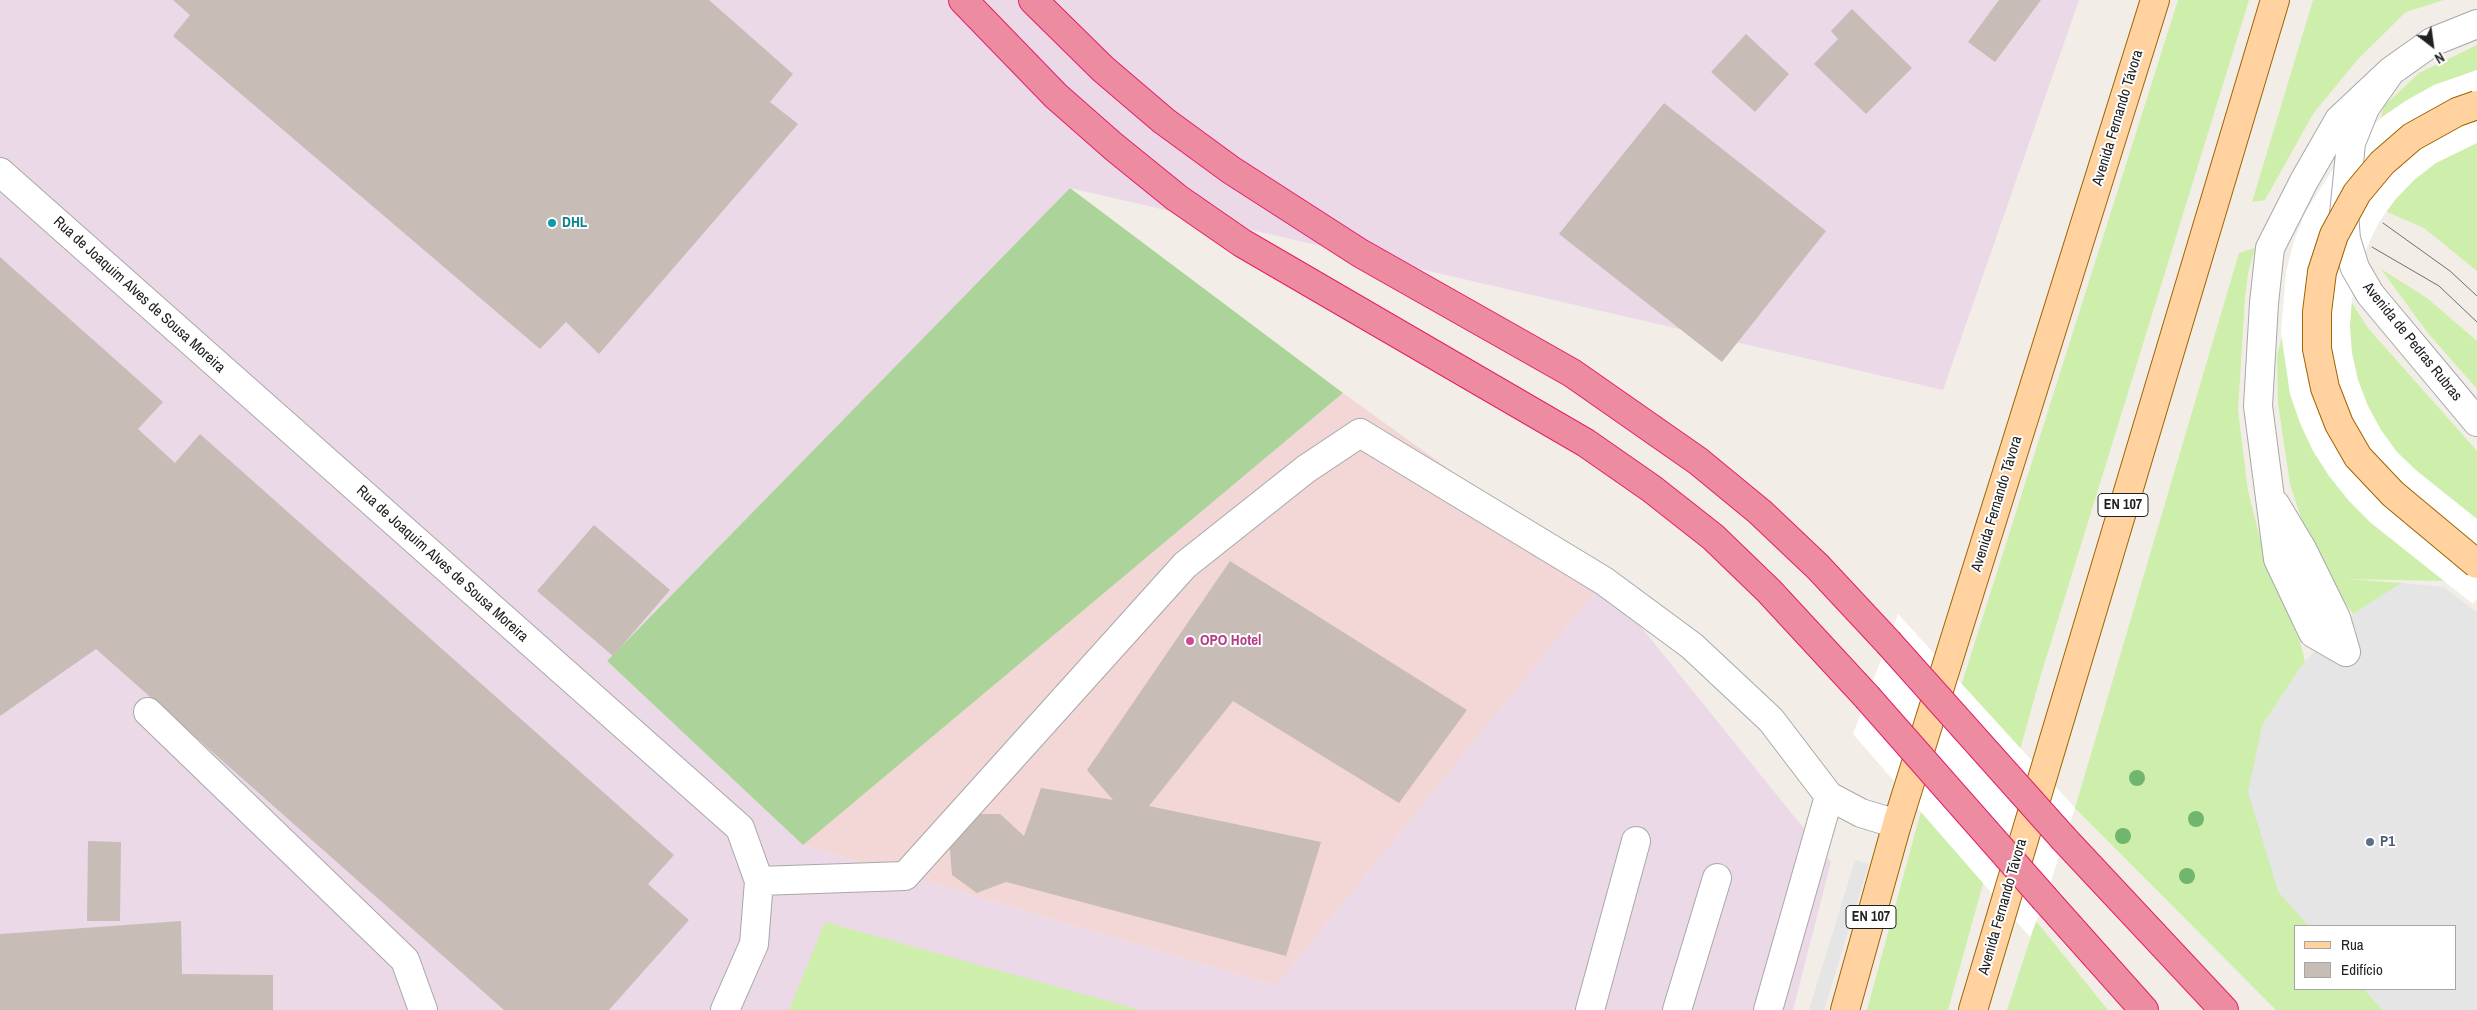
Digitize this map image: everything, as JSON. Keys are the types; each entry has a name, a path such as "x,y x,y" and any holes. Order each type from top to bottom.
{"highway":[{"path":"963,0 1056,96 1114,147 1177,198 1226,232 1315,287 1586,443 1652,489 1713,537 1769,591 1867,697 2144,1010"},
{"path":"1033,0 1103,69 1164,121 1231,170 1360,253 1572,374 1698,460 1760,512 1786,536 1888,642 2064,839 2224,1010"}],"main road":[{"name":"Avenida Fernando Távora","path":"1845,1010 1897,824 2155,0"},
{"name":"Avenida Fernando Távora","path":"1973,1010 2275,0"},
{"path":"2477,105 2457,112 2412,137 2382,163 2357,193 2334,236 2322,272 2317,312 2318,349 2324,388 2339,424 2358,457 2392,494 2477,564"}],"street":[{"name":"Avenida de Pedras Rubras","path":"2477,24 2432,42 2391,71 2364,108 2351,143 2344,214 2346,239 2355,268 2370,294 2477,422"},
{"path":"2346,652 2336,618 2302,549 2268,492 2258,406 2264,303 2270,248 2304,181 2339,120 2391,71"},
{"name":"Rua de Joaquim Alves de Sousa Moreira","path":"0,172 740,828 759,881 754,944 725,1010"},
{"path":"759,881 905,876 1185,565 1306,469 1360,433 1604,581 1692,646 1771,720 1829,796 1861,813 1897,824"},
{"path":"148,712 405,960 423,1010"},
{"path":"1768,1010 1829,796"},
{"path":"1590,1010 1636,841"},
{"path":"1677,1010 1717,878"}],"shaded area":[{"path":"0,0 2079,0 1943,390 1070,188 607,661 803,845 1276,986 1604,581 1831,862 1793,1010 0,1010"},
{"path":"1343,393 1604,581 1276,986 803,845"},
{"name":"P1","path":"2402,583 2444,587 2477,613 2477,1010 2383,1010 2365,990 2457,990 2457,925 2308,925 2278,891 2248,792 2262,726 2305,661 2353,614"},
{"path":"1855,860 1869,864 1824,1010 1809,1010"}],"green space":[{"path":"2178,0 2249,0 2040,678 1948,1010 1867,1010 1918,822"},
{"path":"2313,0 2444,0 2406,12 2358,59 2313,114 2265,200 2252,202"},
{"path":"2477,45 2477,271 2424,228 2373,206 2368,161 2384,106 2419,73"},
{"path":"1070,188 1343,393 803,845 607,661"},
{"path":"2316,211 2341,286 2368,328 2477,451 2477,590 2447,581 2346,579 2402,583 2353,614 2329,579 2302,521 2290,484 2278,403 2277,355"},
{"path":"2255,248 2248,273 2245,298 2238,410 2248,491 2267,566 2300,642 2305,661 2262,726 2278,891 2308,925 2294,925 2294,990 2365,990 2383,1010 2276,1010 2075,808 2239,253"},
{"path":"2381,269 2427,298 2477,341 2477,389 2427,332"},
{"path":"2036,921 2108,1010 2007,1010"},
{"path":"825,922 1140,1010 789,1010"}],"pier":[{"path":"2477,70 2477,143 2436,163 2414,180 2395,200 2379,222 2357,272 2350,326 2352,353 2358,380 2368,406 2381,430 2397,452 2417,471 2477,519 2477,599 2473,604 2371,523 2349,501 2329,476 2313,451 2300,423 2290,394 2281,333 2286,272 2294,241 2305,213 2338,161 2382,117 2407,100 2434,85"},
{"path":"1898,614 2075,808 2045,899 2030,937 1853,734"}],"building":[{"name":"DHL","path":"173,0 709,0 793,74 770,102 798,124 599,354 566,322 540,349 173,36 190,15"},
{"path":"1999,0 2041,0 1995,62 1968,42"},
{"path":"1852,9 1912,68 1866,114 1814,64 1838,39 1831,31"},
{"path":"1746,34 1789,74 1755,112 1711,72"},
{"path":"1664,103 1826,231 1722,362 1559,234"},
{"path":"0,257 163,402 138,429 175,463 200,434 674,855 648,884 689,920 609,1010 504,1010 96,649 0,716"},
{"path":"594,525 670,590 613,656 537,591"},
{"path":"1230,561 1467,710 1399,803 1233,701 1149,806 1321,842 1286,956 1006,882 977,893 952,875 949,838 970,814 1000,814 1024,836 1041,788 1113,800 1087,770"},
{"path":"88,841 121,842 120,921 87,921"},
{"path":"181,921 182,974 273,975 273,1010 0,1010 0,934"}],"tram line":[{"path":"2383,223 2450,271 2477,296"},
{"path":"2372,247 2439,286 2477,322"}],"place":[{"name":"DHL","path":"552,223"},
{"name":"OPO Hotel","path":"1190,641"},
{"name":"P1","path":"2370,842"}]}
